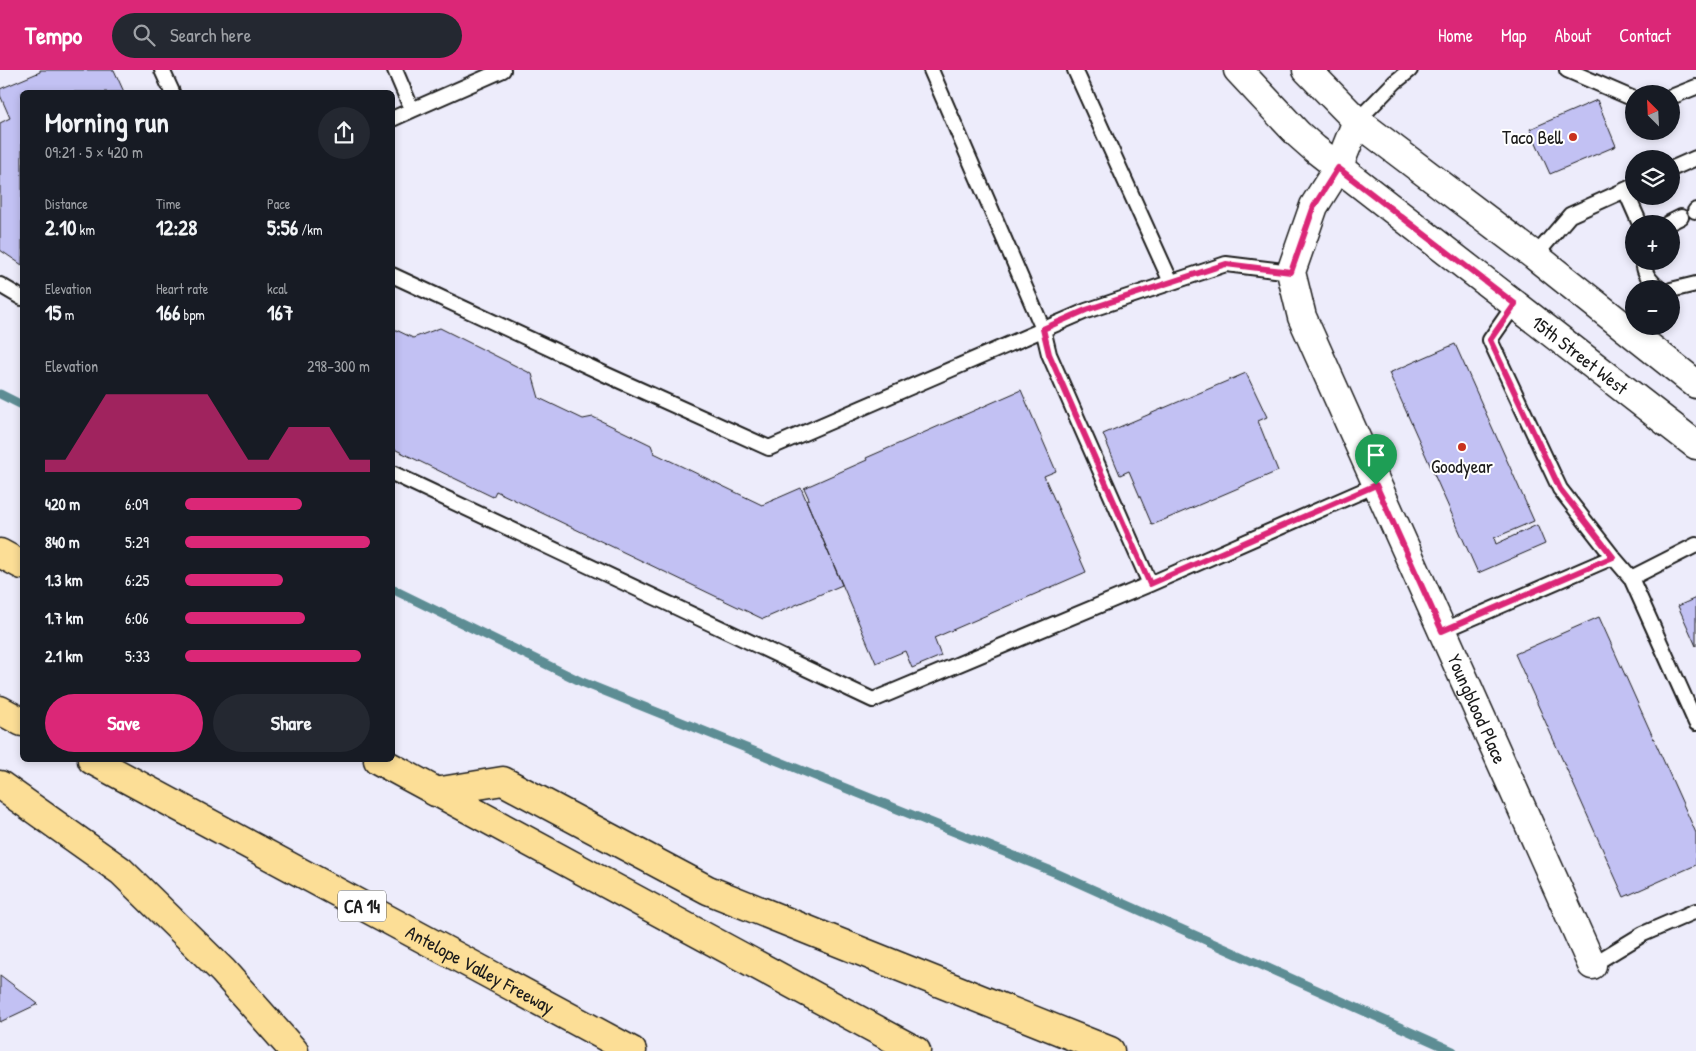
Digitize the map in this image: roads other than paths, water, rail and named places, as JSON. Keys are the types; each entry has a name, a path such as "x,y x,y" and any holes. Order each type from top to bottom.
{"highway":[{"path":"0,553 20,564"},
{"path":"0,710 20,721"},
{"name":"Antelope Valley Freeway","path":"96,762 632,1051"},
{"path":"382,762 916,1051"},
{"path":"435,792 503,782 708,890 1110,1051"},
{"path":"0,785 121,872 224,972 294,1051"}],"street":[{"name":"15th Street West","path":"1238,70 1298,134 1338,168 1696,446"},
{"path":"1306,70 1357,121 1535,256 1696,384"},
{"path":"1291,272 1314,206 1338,168 1357,121"},
{"name":"Youngblood Place","path":"1291,272 1302,317 1592,965"},
{"path":"1660,417 1690,416 1696,421"}],"lane":[{"path":"162,70 171,90"},
{"path":"395,70 412,110"},
{"path":"395,118 503,70"},
{"path":"931,70 1043,329 1049,354 1150,584"},
{"path":"1076,70 1171,282"},
{"path":"1357,121 1395,82 1410,70"},
{"path":"1567,70 1625,95"},
{"path":"1680,93 1696,86"},
{"path":"1680,165 1696,158"},
{"path":"1535,256 1570,215 1625,190"},
{"path":"395,276 769,448 1086,310 1226,264 1291,272"},
{"path":"1680,288 1696,284"},
{"path":"0,285 20,297"},
{"path":"1515,304 1490,340 1560,489 1631,578 1696,723"},
{"path":"395,474 873,700 1150,584 1376,485"},
{"path":"1631,578 1696,545"},
{"path":"1442,631 1613,557"},
{"path":"1592,965 1644,934 1696,911"}],"waterway":[{"path":"0,394 20,404"},
{"path":"395,590 582,682 1054,872 1453,1051"}],"place":[{"name":"Taco Bell","path":"1573,137"},
{"name":"Goodyear","path":"1462,447"}]}
